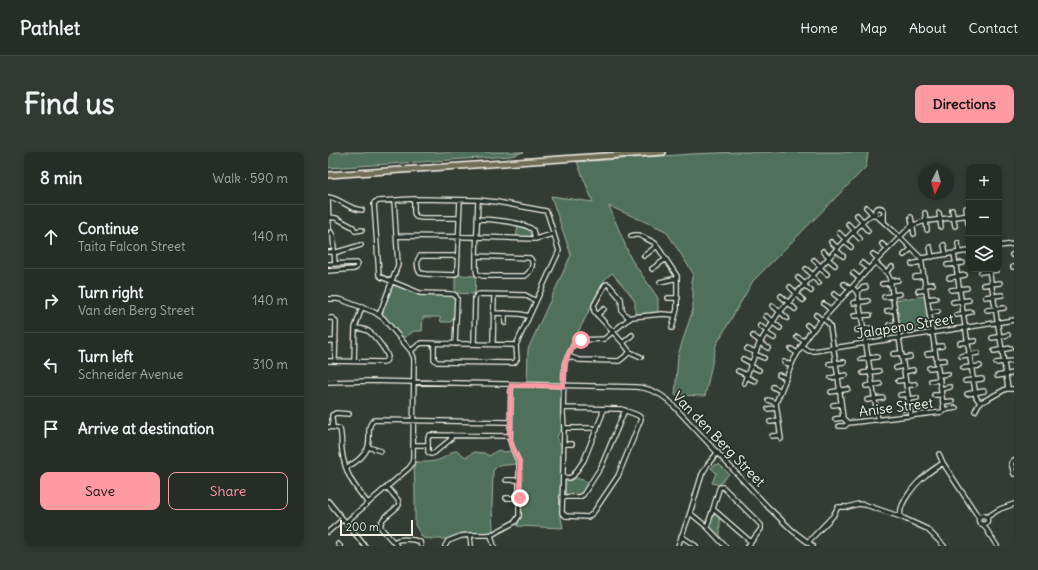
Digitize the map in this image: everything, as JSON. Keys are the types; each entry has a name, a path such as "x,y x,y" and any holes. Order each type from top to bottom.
{"highway":[{"path":"328,173 622,152"},
{"path":"328,173 663,152"}],"street":[{"path":"335,270 333,236 329,230 328,198 337,199 353,209 362,210"},
{"path":"414,199 414,213 416,217 458,218"},
{"path":"434,343 434,359 436,362 513,364 515,362 516,345 559,252 548,215 544,210 478,200 414,199 377,201 374,203 378,274 392,282 420,293 455,295 456,344"},
{"path":"379,315 398,265 394,200"},
{"path":"458,256 420,256 417,261 418,271 422,274 454,275 457,273 458,256 458,218 460,200"},
{"path":"476,256 530,258 533,261 533,265 526,276 480,276 477,274 476,272 476,256 476,237 478,200"},
{"path":"866,207 900,237 921,260 944,410"},
{"path":"744,383 760,342 773,321 788,302 845,240 874,214 877,208 880,207 884,210 884,222"},
{"path":"952,210 955,226"},
{"path":"925,213 927,230"},
{"path":"938,213 941,227"},
{"path":"857,215 868,231"},
{"path":"878,217 883,216"},
{"path":"772,436 780,437 776,403 781,390 797,353 813,330 888,249 913,225 966,216"},
{"path":"328,217 336,218 346,223 353,227 355,231 362,230"},
{"path":"911,217 914,234"},
{"path":"477,219 492,219 528,226 533,230 535,239"},
{"path":"848,224 860,239"},
{"path":"839,233 851,247"},
{"path":"397,236 535,239 554,234"},
{"path":"632,236 639,235 655,243 678,278 677,308 672,328"},
{"path":"831,242 843,256"},
{"path":"958,242 959,252"},
{"path":"882,244 888,249"},
{"path":"1002,246 1014,244"},
{"path":"328,252 334,253 361,245"},
{"path":"644,256 657,246"},
{"path":"944,246 946,254"},
{"path":"930,247 932,257"},
{"path":"904,255 911,249"},
{"path":"823,251 835,265"},
{"path":"912,264 932,257 966,251"},
{"path":"954,253 975,393 980,402"},
{"path":"873,254 889,276 911,416"},
{"path":"652,269 666,259"},
{"path":"814,260 827,274"},
{"path":"862,263 869,269"},
{"path":"947,265 963,263"},
{"path":"328,264 358,264 354,269 328,270"},
{"path":"886,272 892,267"},
{"path":"806,269 819,282"},
{"path":"989,272 1008,388"},
{"path":"853,273 860,279"},
{"path":"949,278 965,275"},
{"path":"915,277 923,276"},
{"path":"660,282 678,278"},
{"path":"798,278 811,291"},
{"path":"882,284 898,280"},
{"path":"983,285 1000,283"},
{"path":"629,318 622,311 621,299 610,285 607,284 594,306 594,311 630,352 641,357"},
{"path":"844,284 857,292 878,420"},
{"path":"918,291 933,284"},
{"path":"790,287 803,300"},
{"path":"857,292 866,287"},
{"path":"951,290 967,288"},
{"path":"834,294 841,299"},
{"path":"884,297 900,294"},
{"path":"474,344 477,295 525,295 536,301"},
{"path":"493,344 494,295"},
{"path":"985,298 1002,295"},
{"path":"781,296 795,309"},
{"path":"668,298 678,298"},
{"path":"927,299 936,298"},
{"path":"328,299 340,299 379,315 386,321 411,351 414,358 412,464 387,487 328,532"},
{"path":"953,302 969,300"},
{"path":"853,303 868,301"},
{"path":"824,304 831,310"},
{"path":"773,306 787,318"},
{"path":"354,361 355,328 362,307"},
{"path":"987,310 1004,308"},
{"path":"597,316 604,309"},
{"path":"887,311 894,310"},
{"path":"929,313 938,311"},
{"path":"956,315 972,312"},
{"path":"493,313 520,314 529,316"},
{"path":"505,313 505,323"},
{"path":"563,408 625,410 639,416 640,419 618,476 591,516 588,517 565,516 562,513 564,444 563,408 563,386 564,366 568,356 574,343 578,340 605,339 629,318 655,314 675,315"},
{"path":"816,315 830,325 843,418 848,424"},
{"path":"854,316 870,315"},
{"path":"766,316 780,328"},
{"path":"328,318 333,318 336,320 335,361"},
{"name":"Jalapeno Street","path":"801,346 813,351 1014,320"},
{"path":"889,325 896,324"},
{"path":"807,325 813,330"},
{"path":"760,326 774,338"},
{"path":"328,361 386,361 388,357 387,352 371,334 365,330 355,328"},
{"path":"857,330 872,328"},
{"path":"623,343 632,335"},
{"path":"992,338 1008,335"},
{"path":"753,336 768,348"},
{"path":"797,337 804,341"},
{"path":"328,341 336,341"},
{"path":"960,343 975,341"},
{"path":"411,351 419,344 434,343 516,345"},
{"path":"934,347 942,346"},
{"path":"747,348 764,358"},
{"path":"994,351 1011,348"},
{"path":"791,349 797,353"},
{"path":"568,356 579,360 618,361 630,352"},
{"path":"894,354 901,353"},
{"path":"927,354 935,353"},
{"path":"961,356 978,353"},
{"path":"861,359 877,357"},
{"path":"902,358 910,357"},
{"path":"742,359 759,370"},
{"path":"936,361 945,360"},
{"path":"996,363 1012,361"},
{"path":"784,362 791,365"},
{"path":"829,364 844,362"},
{"path":"896,368 903,366"},
{"path":"963,368 980,366"},
{"path":"929,368 937,367"},
{"path":"904,372 913,370"},
{"path":"738,371 755,380"},
{"path":"863,373 879,371"},
{"path":"997,376 1014,373"},
{"path":"939,375 948,374"},
{"path":"779,375 786,378"},
{"path":"831,378 846,375"},
{"path":"965,381 982,379"},
{"path":"898,381 905,380"},
{"path":"931,381 940,380"},
{"name":"Van den Berg Street","path":"328,382 636,387 654,391 669,401 752,490 793,531 813,546"},
{"path":"866,386 880,384"},
{"path":"906,386 915,384"},
{"path":"445,546 451,539 461,536 491,535 515,522 518,518 520,512 520,463 512,447 510,436 511,385"},
{"path":"773,387 781,390"},
{"path":"941,389 950,387"},
{"path":"980,402 984,402 1008,388 1014,389"},
{"path":"831,392 848,389"},
{"path":"967,394 984,392"},
{"path":"900,395 908,394"},
{"path":"934,395 942,394"},
{"path":"868,400 883,398"},
{"path":"908,399 917,398"},
{"path":"768,400 776,403"},
{"path":"943,402 952,401"},
{"path":"975,411 980,402"},
{"path":"833,405 841,404"},
{"path":"768,409 776,408"},
{"path":"902,409 910,408"},
{"name":"Anise Street","path":"839,426 942,412 944,410 956,408"},
{"path":"563,477 570,477 574,474 585,458 603,414 603,409"},
{"path":"562,497 580,497 583,494 602,467 625,410"},
{"path":"333,427 332,415 336,413 349,414"},
{"path":"835,419 843,418"},
{"path":"346,468 359,460 367,450 370,425 372,421 377,419 510,422"},
{"path":"770,422 778,421"},
{"path":"328,427 340,429 346,468 351,480 368,502"},
{"path":"564,428 592,428 597,430"},
{"path":"452,435 451,439 433,454 428,452 428,436 430,434 510,436"},
{"path":"564,444 572,444"},
{"path":"413,445 427,445"},
{"path":"368,447 381,451"},
{"path":"678,546 702,474 705,467 718,452"},
{"path":"939,454 943,463 979,518 979,522 983,524 997,546"},
{"path":"1014,460 1011,463 1014,474"},
{"path":"901,517 900,510 907,497 925,475 943,463"},
{"path":"506,480 519,480"},
{"path":"387,487 398,500 399,505 382,520 380,523 381,528 395,545 397,540 400,540 417,541 420,542 421,546"},
{"path":"706,527 720,488 723,487 761,525 761,529 748,546"},
{"path":"506,498 520,498"},
{"path":"328,501 365,546"},
{"path":"808,542 833,516 838,507 848,507 858,504 866,505 920,525 932,533 944,546"},
{"path":"979,518 983,515 987,517 1000,509 1014,504"},
{"path":"713,509 751,542"},
{"path":"690,513 726,546"},
{"path":"983,524 987,522 987,517"},
{"path":"470,535 471,546"},
{"path":"491,535 494,546"},
{"path":"682,536 696,546"}],"green space":[{"path":"328,152 524,152 511,156 328,168"},
{"path":"738,152 868,152 866,167 753,281 716,345 705,396 675,395 678,355 693,309 693,291 691,282 693,273 666,231 609,206 631,259 658,298 658,313 635,314 635,302 630,294 612,273 605,279 562,364 562,429 558,438 562,446 560,513 563,528 517,526 521,516 521,467 520,459 511,443 511,392 516,387 527,387 528,349 571,255 551,196 593,202 577,162"},
{"path":"518,226 531,229 533,235 530,238 516,238"},
{"path":"459,275 476,276 475,294 455,293 455,277"},
{"path":"394,285 419,294 452,295 455,298 455,315 451,322 441,322 440,317 423,317 422,331 414,331 403,339 382,313 391,287"},
{"path":"925,296 929,329 927,331 903,335 900,334 894,300"},
{"path":"498,450 505,452 511,451 517,463 497,466 493,471 493,531 486,533 466,533 448,539 423,538 415,525 414,462 430,462 445,457 454,451 467,457 474,452 484,453 489,456"},
{"path":"719,464 729,474 719,485 712,483 716,473 711,468"},
{"path":"574,477 589,483 580,496 567,496 564,492 565,481 566,479"},
{"path":"715,512 720,515 720,538 709,527"}],"route":[{"path":"520,498 520,463 510,440 511,385 529,384 563,386 565,362 574,343 581,340"}]}
